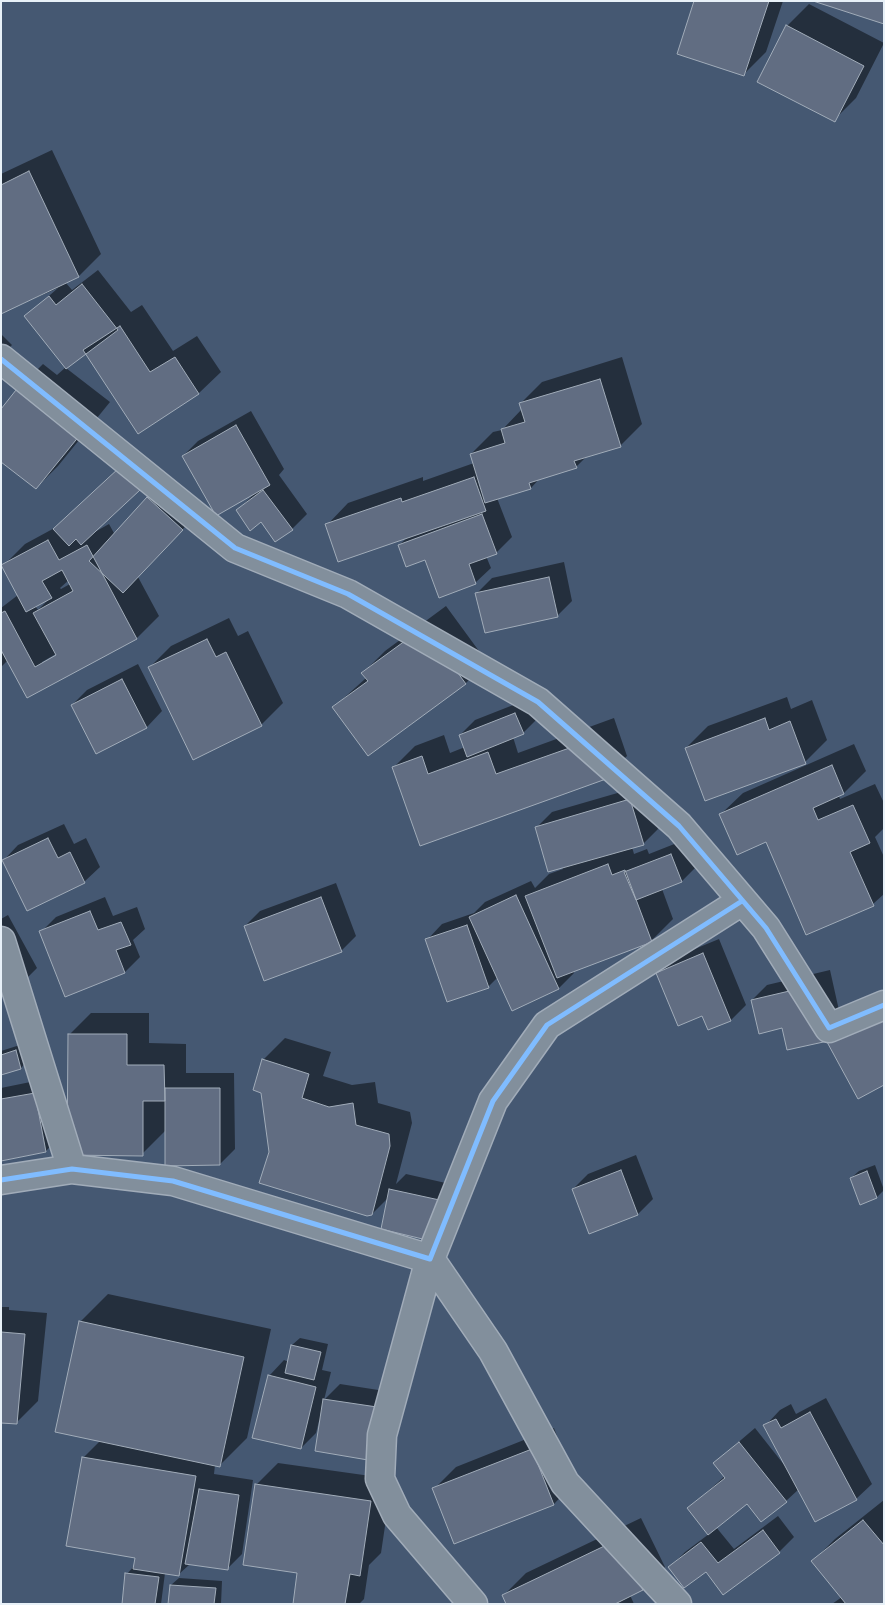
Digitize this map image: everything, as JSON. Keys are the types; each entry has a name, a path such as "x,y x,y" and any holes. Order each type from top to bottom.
{"street":[{"path":"1,360 235,548 348,594 538,702 679,826 766,928 829,1028 884,1005"},
{"path":"473,1604 397,1515 380,1479 382,1435 430,1259 493,1101 547,1024 742,901"},
{"path":"1,941 72,1168"},
{"path":"1,1180 72,1168 173,1181 430,1259 493,1351 565,1483 676,1604"}],"building":[{"path":"694,1 769,1 744,76 677,54"},
{"path":"813,1 884,1 884,24"},
{"path":"786,25 864,66 835,122 757,82"},
{"path":"29,171 79,277 1,314 1,185"},
{"path":"82,284 118,330 66,369 24,316 49,296 56,305"},
{"path":"120,326 150,372 175,357 199,394 138,434 83,350"},
{"path":"600,379 621,447 574,461 577,468 529,483 531,489 485,503 470,454 505,443 501,429 525,422 519,403"},
{"path":"20,385 89,424 36,489 1,462 1,409"},
{"path":"236,425 270,485 216,516 182,456"},
{"path":"119,468 140,490 81,545 76,539 69,546 53,529"},
{"path":"474,477 486,511 338,562 325,524 401,498 402,502"},
{"path":"263,490 293,530 275,542 261,522 250,531 236,510"},
{"path":"147,497 183,530 123,593 89,561"},
{"path":"482,514 497,554 469,564 476,584 439,598 425,560 406,567 398,545"},
{"path":"48,540 59,560 87,545 137,639 27,698 1,650 1,613 5,611 35,667 56,655 33,613 73,591 62,570 42,581 52,598 26,612 1,565"},
{"path":"549,577 558,617 485,633 475,593"},
{"path":"424,627 466,684 368,756 332,707 368,681 361,673"},
{"path":"207,639 216,657 226,652 262,726 193,760 148,667"},
{"path":"122,679 147,728 96,754 71,705"},
{"path":"515,713 524,734 467,757 459,735"},
{"path":"765,718 769,730 790,721 806,764 705,801 685,748"},
{"path":"592,740 606,779 420,846 392,767 422,756 428,774 488,752 496,774"},
{"path":"832,765 844,794 813,808 818,820 853,805 870,843 850,852 874,906 806,935 766,842 737,855 719,814"},
{"path":"630,799 644,845 548,872 535,827"},
{"path":"48,838 58,858 70,852 85,883 27,911 2,860"},
{"path":"671,854 682,882 636,900 624,872"},
{"path":"608,864 612,875 625,870 652,942 557,978 525,896"},
{"path":"516,895 559,989 512,1011 469,917"},
{"path":"321,897 342,952 264,981 244,926"},
{"path":"90,911 98,930 121,922 131,945 116,950 125,973 65,997 39,931"},
{"path":"467,925 489,988 447,1002 425,939"},
{"path":"703,953 731,1021 708,1030 702,1016 678,1026 656,973"},
{"path":"815,985 828,1041 787,1050 782,1028 759,1034 751,1000"},
{"path":"884,1011 884,1085 858,1099 827,1042"},
{"path":"68,1034 127,1034 127,1065 164,1065 165,1101 143,1101 143,1156 67,1155"},
{"path":"16,1050 21,1069 1,1075 1,1055"},
{"path":"262,1059 309,1074 302,1098 329,1107 353,1103 356,1125 389,1134 390,1146 372,1215 367,1216 259,1183 269,1152 261,1093 253,1090"},
{"path":"165,1088 220,1088 220,1165 165,1166"},
{"path":"35,1093 46,1152 1,1161 1,1099"},
{"path":"621,1170 638,1215 589,1234 572,1189"},
{"path":"867,1171 877,1198 860,1205 850,1178"},
{"path":"389,1189 444,1201 435,1242 381,1229"},
{"path":"79,1321 244,1357 220,1467 55,1432"},
{"path":"1,1332 25,1334 17,1424 1,1423"},
{"path":"291,1345 321,1352 314,1380 285,1373"},
{"path":"268,1375 316,1387 301,1449 252,1438"},
{"path":"323,1399 377,1407 368,1460 315,1451"},
{"path":"810,1412 857,1500 815,1522 763,1425 776,1419 781,1428"},
{"path":"739,1442 787,1502 761,1522 747,1504 708,1535 687,1508 725,1478 713,1463"},
{"path":"532,1449 554,1505 454,1544 432,1488"},
{"path":"82,1457 196,1476 179,1576 133,1569 135,1558 66,1546"},
{"path":"255,1484 371,1501 360,1576 350,1574 345,1604 293,1604 297,1573 243,1565"},
{"path":"199,1489 239,1495 228,1570 185,1564"},
{"path":"863,1520 884,1545 884,1604 846,1604 811,1561"},
{"path":"763,1530 780,1553 723,1595 706,1572 684,1588 668,1567 701,1542 718,1563"},
{"path":"619,1539 643,1590 615,1604 506,1604 502,1595"},
{"path":"125,1573 159,1577 155,1604 122,1604"},
{"path":"170,1585 216,1588 214,1604 168,1604"}],"cycle path":[{"path":"1,359 235,548 348,594 538,702 679,826 766,928 829,1028 884,1005"},
{"path":"1,1180 72,1169 173,1181 430,1259 493,1101 547,1025 742,901"}]}
